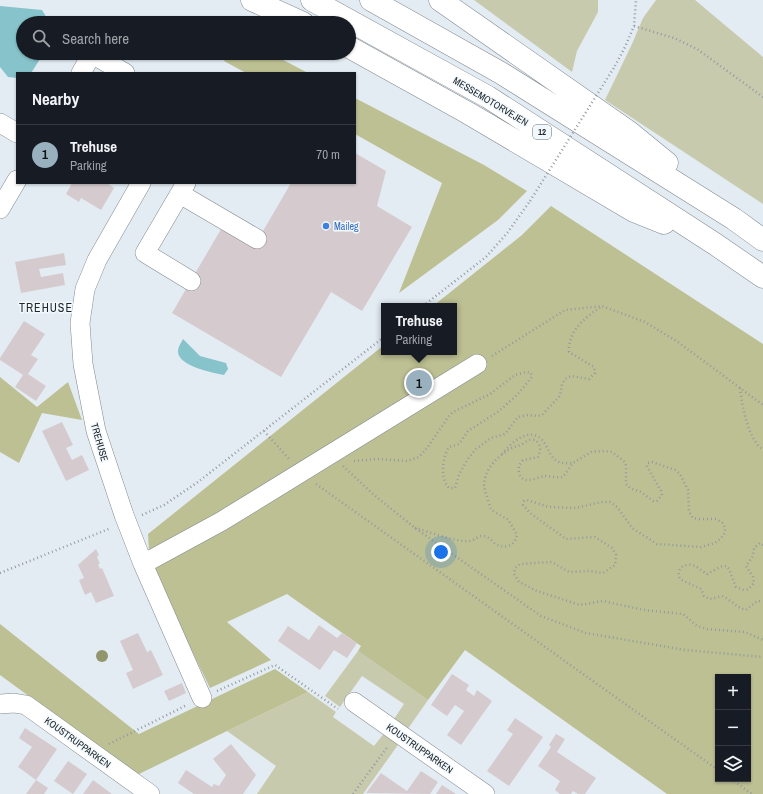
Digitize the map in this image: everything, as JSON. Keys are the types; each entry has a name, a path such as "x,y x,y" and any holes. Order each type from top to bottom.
{"highway":[{"path":"252,0 287,16"},
{"name":"MESSEMOTORVEJEN","path":"312,0 341,16"},
{"path":"371,0 501,73 734,219"},
{"path":"440,0 629,132 734,219 763,240"},
{"name":"MESSEMOTORVEJEN","path":"356,24 488,97 715,244 763,278"},
{"path":"356,51 468,113 634,211 715,244"}],"street":[{"path":"82,72 89,60"},
{"path":"103,60 124,72"},
{"path":"0,123 16,132"},
{"path":"0,209 16,182"},
{"name":"TREHUSE","path":"140,184 97,260 85,289 80,323 83,364 96,431 126,521 143,564 202,698"},
{"path":"191,281 146,253 183,188 259,236"},
{"path":"143,564 222,521 301,473 335,458 477,364"},
{"name":"KOUSTRUPPARKEN","path":"354,702 485,794"},
{"name":"KOUSTRUPPARKEN","path":"0,704 14,703 26,705 150,794"}],"path":[{"path":"427,303 486,257 508,232 530,201 615,66 634,26 636,0"},
{"path":"634,26 674,38 697,49 763,97"},
{"path":"335,458 407,461 419,457 449,416 454,412 490,394 515,375 527,372 531,373 532,377 517,395 499,411 468,431 460,444 448,447 443,460 445,482 450,488 455,488 459,475 467,460 476,449 491,438 505,434 518,417 542,415 560,396 565,379 571,376 589,379 594,373 594,367 569,352 569,344 579,324 602,306"},
{"path":"477,364 565,310 602,306 645,322 678,342 763,405"},
{"path":"0,573 126,521 170,501 198,482 381,339"},
{"path":"740,387 743,412 747,423 757,446 763,450"},
{"path":"264,431 301,473 715,768"},
{"path":"415,528 455,540 471,541 479,536 483,536 487,537 497,545 508,546 513,544 517,535 515,531 508,520 491,509 485,491 484,481 486,472 510,444 523,436 537,435 542,440 551,455 558,462 573,463"},
{"path":"499,458 527,440 537,442 540,446 541,452 538,457 525,459 520,463 519,467 519,474 521,477 529,481 544,476 563,477 573,463 591,452 612,452 625,462 626,484 630,488 641,492 653,501 657,501 662,495 662,491 647,465 652,462 675,470 680,474 688,490 689,512 693,518 699,520 716,519 723,523 725,528 725,533 715,543 701,547 657,544 632,528 617,507 610,502 601,502 576,508 549,507 527,500 524,501 522,505 566,539 595,538 612,548 616,555 615,565 603,573 590,571 569,572 552,562 520,564 515,568 514,574 519,582 537,591 580,605 603,601 644,610 683,614 697,626 707,629 745,632 763,640"},
{"path":"335,458 374,495 415,528 541,616 586,633 685,650 763,657"},
{"path":"763,545 760,543 754,548 753,556 746,566 754,583 749,589 744,590 736,586 729,569 726,566 722,566 707,574 694,565 684,566 680,568 678,572 680,579 701,589 704,596 710,599 722,596 738,607 746,610 757,601 763,601"},
{"path":"92,752 202,698 275,665 339,710 354,702"},
{"path":"353,794 398,732"},
{"path":"735,782 752,794"}],"green space":[{"path":"474,0 598,0 598,12 577,51 572,72"},
{"path":"656,0 695,0 763,57 763,204 605,100 643,18"},
{"path":"283,60 306,72 244,72 224,61"},
{"path":"356,99 484,165 527,191 498,220 399,293 442,183 356,135"},
{"path":"551,206 763,344 763,794 667,794 465,650 428,700 358,651 361,646 287,594 227,622 271,660 210,688 150,566 148,534 381,347 381,355 457,355 457,303 437,303 522,235"},
{"path":"0,377 37,407 68,382 82,420 42,413 19,463 0,452"},
{"path":"0,624 139,734 275,669 308,692 137,775 0,675"},
{"path":"358,651 428,700 407,730 394,719 404,704 362,676 340,707 325,696"},
{"path":"308,692 336,712 333,717 374,746 385,732 400,742 363,794 257,794 276,766 227,731"}],"water":[{"path":"0,6 42,10 46,16 16,16 16,60 39,60 32,72 16,72 16,78 8,77 0,67"},
{"path":"183,339 200,356 226,363 228,369 224,375 196,368 183,361 179,356 178,351"}],"building":[{"path":"356,154 386,171 377,206 412,227 362,311 331,292 281,377 172,313 224,224 256,243 290,184 356,184"},
{"path":"71,184 108,184 114,188 101,210 81,198 79,202 66,194"},
{"path":"64,253 66,265 39,269 41,277 63,273 65,285 21,293 15,262"},
{"path":"24,321 45,334 31,355 38,359 28,374 46,386 36,401 15,387 23,375 0,360"},
{"path":"62,422 73,445 66,448 72,460 82,455 89,470 66,481 42,431"},
{"path":"96,549 99,555 97,557 100,564 98,564 100,569 102,568 114,596 96,603 91,592 85,595 79,580 84,578 78,565"},
{"path":"319,625 337,638 342,633 357,643 347,658 334,650 320,670 278,641 288,626 309,640"},
{"path":"138,633 147,652 151,650 163,675 133,689 126,673 133,670 120,641"},
{"path":"452,674 469,685 466,690 474,696 477,690 492,701 461,745 447,735 464,711 455,705 447,716 431,705"},
{"path":"182,683 186,693 169,701 164,691"},
{"path":"515,718 543,737 509,786 487,771 513,734 507,730"},
{"path":"25,728 57,749 36,780 18,767 32,747 19,738"},
{"path":"556,734 565,739 557,752 596,778 585,794 578,794 573,791 571,794 560,794 555,790 560,781 538,766 551,747 549,745"},
{"path":"231,744 256,775 243,794 194,794 178,783 186,770 212,787 214,784 219,786 226,775 213,759"},
{"path":"68,761 87,774 73,794 54,781"},
{"path":"421,771 438,782 430,794 366,793 381,773 407,791"},
{"path":"36,780 48,788 44,794 26,794"},
{"path":"93,780 112,794 83,794"},
{"path":"442,785 456,794 436,794"}],"place":[{"name":"Maileg","path":"326,226"},
{"name":"Trehuse","path":"419,383"}],"district":[{"name":"TREHUSE","path":"46,308"}]}
